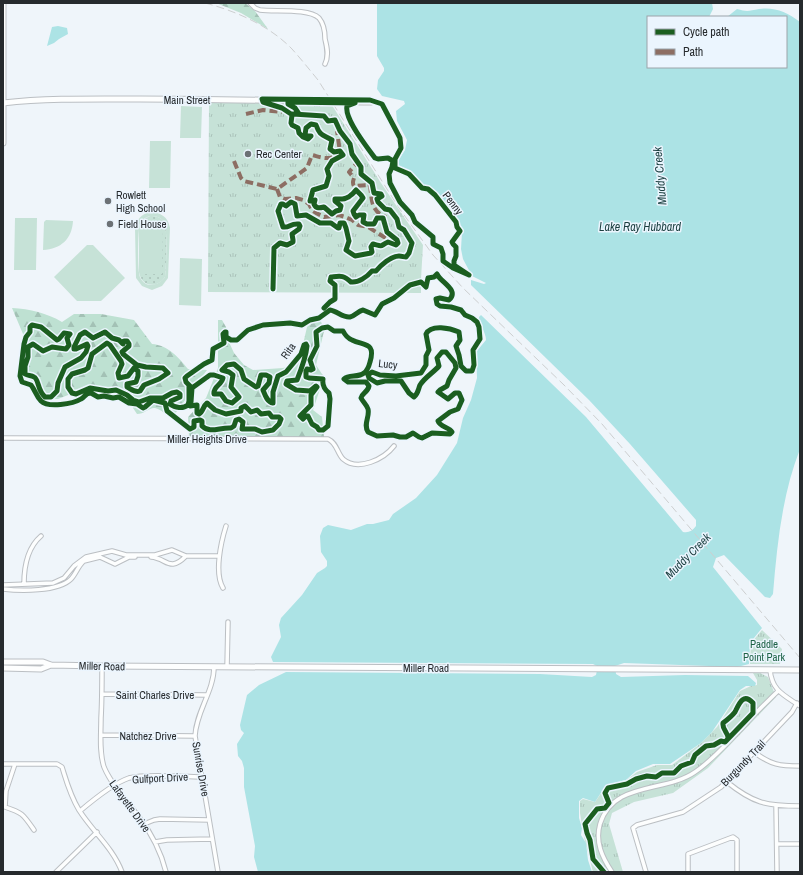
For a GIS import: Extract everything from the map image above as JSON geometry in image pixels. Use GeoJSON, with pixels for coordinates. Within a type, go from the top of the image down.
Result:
{"type":"FeatureCollection","features":[{"type":"Feature","properties":{"kind":"main road"},"geometry":{"type":"LineString","coordinates":[[3,3],[3,144]]}},
{"type":"Feature","properties":{"kind":"main road","name":"Main Street"},"geometry":{"type":"LineString","coordinates":[[3,103],[25,100],[58,99],[192,99],[371,102]]}},
{"type":"Feature","properties":{"kind":"main road","name":"Miller Road"},"geometry":{"type":"LineString","coordinates":[[3,662],[43,662],[51,665],[102,666],[800,670]]}},
{"type":"Feature","properties":{"kind":"main road","name":"Miller Road"},"geometry":{"type":"LineString","coordinates":[[3,668],[41,669],[51,665]]}},
{"type":"Feature","properties":{"kind":"street"},"geometry":{"type":"LineString","coordinates":[[250,3],[255,8],[260,10],[309,13],[318,18],[323,26],[328,56],[325,64]]}},
{"type":"Feature","properties":{"kind":"street","name":"Miller Heights Drive"},"geometry":{"type":"LineString","coordinates":[[3,438],[328,440],[332,441],[343,459],[351,464],[360,464],[376,460],[389,452],[394,446]]}},
{"type":"Feature","properties":{"kind":"street"},"geometry":{"type":"LineString","coordinates":[[223,588],[220,582],[219,556],[220,544],[226,526]]}},
{"type":"Feature","properties":{"kind":"street"},"geometry":{"type":"LineString","coordinates":[[24,589],[24,568],[31,548],[41,536]]}},
{"type":"Feature","properties":{"kind":"street"},"geometry":{"type":"LineString","coordinates":[[80,562],[100,558],[115,564],[129,557],[155,555],[172,550],[186,556],[219,556]]}},
{"type":"Feature","properties":{"kind":"street"},"geometry":{"type":"LineString","coordinates":[[3,585],[53,583],[64,578],[74,566],[86,557],[112,551],[154,557],[167,564],[182,561],[186,556]]}},
{"type":"Feature","properties":{"kind":"street"},"geometry":{"type":"LineString","coordinates":[[3,589],[47,589],[60,586],[72,578],[80,562]]}},
{"type":"Feature","properties":{"kind":"street"},"geometry":{"type":"LineString","coordinates":[[226,667],[228,622]]}},
{"type":"Feature","properties":{"kind":"street","name":"Lafayette Drive"},"geometry":{"type":"LineString","coordinates":[[102,666],[102,760],[115,786],[144,824],[155,842],[166,872]]}},
{"type":"Feature","properties":{"kind":"street","name":"Sunrise Drive"},"geometry":{"type":"LineString","coordinates":[[214,667],[214,676],[198,722],[195,736],[218,872]]}},
{"type":"Feature","properties":{"kind":"street"},"geometry":{"type":"LineString","coordinates":[[770,670],[774,686],[778,691],[798,704]]}},
{"type":"Feature","properties":{"kind":"street"},"geometry":{"type":"LineString","coordinates":[[612,872],[600,852],[598,840],[601,822],[609,807],[626,794],[673,783],[695,773],[711,760],[778,691]]}},
{"type":"Feature","properties":{"kind":"street","name":"Saint Charles Drive"},"geometry":{"type":"LineString","coordinates":[[102,694],[207,695]]}},
{"type":"Feature","properties":{"kind":"street","name":"Burgundy Trail"},"geometry":{"type":"LineString","coordinates":[[646,872],[633,828],[637,825],[683,812],[721,787],[798,704]]}},
{"type":"Feature","properties":{"kind":"street","name":"Natchez Drive"},"geometry":{"type":"LineString","coordinates":[[101,735],[195,736]]}},
{"type":"Feature","properties":{"kind":"street"},"geometry":{"type":"LineString","coordinates":[[754,752],[764,760],[774,764],[783,766],[800,766]]}},
{"type":"Feature","properties":{"kind":"street"},"geometry":{"type":"LineString","coordinates":[[3,764],[60,765],[63,770],[67,786],[80,811],[112,852],[122,872]]}},
{"type":"Feature","properties":{"kind":"street"},"geometry":{"type":"LineString","coordinates":[[15,764],[6,790],[5,807],[21,813],[34,830]]}},
{"type":"Feature","properties":{"kind":"street","name":"Gulfport Drive"},"geometry":{"type":"LineString","coordinates":[[80,811],[115,786],[134,777],[201,777]]}},
{"type":"Feature","properties":{"kind":"street"},"geometry":{"type":"LineString","coordinates":[[727,782],[742,794],[763,803],[776,806],[800,806]]}},
{"type":"Feature","properties":{"kind":"street"},"geometry":{"type":"LineString","coordinates":[[776,806],[777,872]]}},
{"type":"Feature","properties":{"kind":"street"},"geometry":{"type":"LineString","coordinates":[[144,824],[160,819],[209,820]]}},
{"type":"Feature","properties":{"kind":"street"},"geometry":{"type":"LineString","coordinates":[[56,872],[97,832]]}},
{"type":"Feature","properties":{"kind":"street"},"geometry":{"type":"LineString","coordinates":[[688,872],[688,854],[733,838],[738,840],[737,872]]}},
{"type":"Feature","properties":{"kind":"street"},"geometry":{"type":"LineString","coordinates":[[155,842],[167,840],[212,839]]}},
{"type":"Feature","properties":{"kind":"street"},"geometry":{"type":"LineString","coordinates":[[777,844],[800,844]]}},
{"type":"Feature","properties":{"kind":"green space"},"geometry":{"type":"Polygon","coordinates":[[[216,3],[245,3],[255,11],[268,29],[241,13],[216,3]]]}},
{"type":"Feature","properties":{"kind":"green space"},"geometry":{"type":"Polygon","coordinates":[[[209,102],[330,102],[381,183],[423,245],[421,293],[208,292],[209,102]]]}},
{"type":"Feature","properties":{"kind":"green space"},"geometry":{"type":"Polygon","coordinates":[[[181,106],[202,107],[201,138],[180,138],[181,106]]]}},
{"type":"Feature","properties":{"kind":"green space"},"geometry":{"type":"Polygon","coordinates":[[[150,141],[171,141],[170,188],[149,188],[150,141]]]}},
{"type":"Feature","properties":{"kind":"green space"},"geometry":{"type":"Polygon","coordinates":[[[153,212],[160,214],[166,218],[170,228],[168,278],[162,286],[152,290],[142,286],[136,278],[135,228],[138,220],[146,213],[153,212]],[[150,216],[142,220],[140,223],[138,267],[142,281],[152,285],[156,284],[165,277],[166,232],[163,220],[150,216]]]}},
{"type":"Feature","properties":{"kind":"green space"},"geometry":{"type":"Polygon","coordinates":[[[150,216],[158,217],[163,220],[166,232],[165,277],[162,281],[154,285],[150,285],[143,281],[139,272],[139,228],[142,220],[150,216]]]}},
{"type":"Feature","properties":{"kind":"green space"},"geometry":{"type":"Polygon","coordinates":[[[15,218],[37,218],[36,270],[14,270],[15,218]]]}},
{"type":"Feature","properties":{"kind":"green space"},"geometry":{"type":"Polygon","coordinates":[[[46,220],[73,221],[68,238],[64,242],[55,248],[43,250],[44,222],[46,220]]]}},
{"type":"Feature","properties":{"kind":"green space"},"geometry":{"type":"Polygon","coordinates":[[[141,226],[163,226],[162,274],[141,274],[141,226]]]}},
{"type":"Feature","properties":{"kind":"green space"},"geometry":{"type":"Polygon","coordinates":[[[87,245],[93,245],[125,278],[101,301],[77,301],[54,277],[87,245]]]}},
{"type":"Feature","properties":{"kind":"green space"},"geometry":{"type":"Polygon","coordinates":[[[180,258],[202,259],[201,306],[179,305],[180,258]]]}},
{"type":"Feature","properties":{"kind":"green space"},"geometry":{"type":"Polygon","coordinates":[[[12,308],[38,312],[62,322],[74,314],[101,314],[134,320],[152,344],[168,349],[188,369],[207,370],[172,418],[155,408],[137,414],[133,408],[133,402],[113,390],[86,388],[58,399],[46,399],[37,395],[32,381],[23,376],[26,341],[12,308]]]}},
{"type":"Feature","properties":{"kind":"green space"},"geometry":{"type":"Polygon","coordinates":[[[319,315],[324,331],[316,365],[324,377],[313,410],[322,417],[324,437],[189,437],[188,417],[206,398],[218,368],[218,320],[222,320],[226,327],[228,340],[234,353],[244,365],[253,370],[283,368],[292,365],[301,353],[307,327],[314,316],[319,315]]]}},
{"type":"Feature","properties":{"kind":"green space","name":"Paddle Point Park"},"geometry":{"type":"Polygon","coordinates":[[[762,630],[782,649],[780,664],[750,664],[751,643],[762,630]]]}},
{"type":"Feature","properties":{"kind":"green space"},"geometry":{"type":"Polygon","coordinates":[[[753,673],[760,673],[768,677],[776,697],[708,768],[673,793],[634,802],[612,813],[609,824],[623,872],[593,872],[584,837],[580,813],[580,801],[583,799],[595,802],[606,786],[625,781],[637,772],[657,765],[672,765],[700,744],[717,727],[740,691],[757,685],[757,680],[753,673]]]}},
{"type":"Feature","properties":{"kind":"water","name":"Lake Ray Hubbard"},"geometry":{"type":"Polygon","coordinates":[[[377,3],[712,3],[713,9],[710,16],[647,16],[647,68],[787,68],[787,16],[728,16],[737,9],[748,11],[770,9],[786,13],[800,22],[800,449],[789,484],[781,520],[773,594],[770,598],[765,597],[724,555],[716,558],[713,567],[762,628],[750,643],[749,664],[737,667],[624,663],[615,666],[616,674],[621,677],[685,675],[748,676],[756,683],[755,686],[746,686],[740,690],[712,732],[701,743],[670,764],[653,764],[636,771],[626,780],[610,784],[604,788],[595,802],[583,798],[579,801],[579,818],[582,828],[581,835],[586,843],[588,860],[592,872],[258,872],[254,857],[255,846],[244,787],[244,768],[242,761],[238,756],[237,744],[244,733],[241,730],[240,725],[247,695],[259,685],[286,672],[540,674],[592,677],[596,675],[597,666],[593,664],[273,662],[271,657],[281,637],[279,625],[281,618],[302,595],[317,573],[327,566],[327,561],[321,552],[320,536],[323,528],[328,525],[351,530],[367,524],[389,520],[393,514],[416,498],[437,475],[457,443],[463,418],[471,400],[477,378],[476,352],[486,340],[479,320],[481,315],[586,417],[683,532],[690,531],[696,526],[696,520],[630,444],[589,400],[471,285],[471,280],[484,284],[486,283],[472,276],[463,259],[461,249],[462,232],[455,213],[433,189],[422,184],[414,174],[398,165],[399,159],[405,150],[407,140],[397,121],[396,111],[405,104],[404,101],[382,96],[377,89],[378,80],[384,71],[384,68],[377,56],[377,3]]]}},
{"type":"Feature","properties":{"kind":"water"},"geometry":{"type":"Polygon","coordinates":[[[58,26],[67,28],[68,34],[47,46],[52,27],[58,26]]]}},
{"type":"Feature","properties":{"kind":"railway"},"geometry":{"type":"LineString","coordinates":[[205,3],[229,10],[252,20],[273,33],[292,49],[318,80],[399,208],[433,255],[463,288],[564,385],[602,424],[800,658]]}},
{"type":"Feature","properties":{"kind":"marked path"},"geometry":{"type":"LineString","coordinates":[[246,114],[263,110],[282,112]]}},
{"type":"Feature","properties":{"kind":"marked path"},"geometry":{"type":"LineString","coordinates":[[234,161],[241,178],[244,181],[277,189],[307,168],[312,155],[326,158],[332,158],[340,155],[337,131]]}},
{"type":"Feature","properties":{"kind":"marked path"},"geometry":{"type":"LineString","coordinates":[[356,159],[357,163],[349,172],[354,178],[353,185],[370,185],[374,208],[386,217]]}},
{"type":"Feature","properties":{"kind":"marked path"},"geometry":{"type":"LineString","coordinates":[[277,189],[280,197],[285,199],[296,198],[303,200],[309,204],[312,210],[324,217],[339,215],[345,217],[358,225],[368,227],[392,242]]}},
{"type":"Feature","properties":{"kind":"cycle path","name":"Penny"},"geometry":{"type":"LineString","coordinates":[[291,114],[282,108],[263,102],[262,99],[370,100],[382,104],[400,138],[401,148],[395,159],[395,168],[409,174],[422,188],[428,189],[435,195],[456,222],[460,231],[452,242],[456,247],[454,265],[469,275],[453,268],[443,261],[441,248],[433,244],[433,237],[415,222],[412,215],[400,202],[390,183],[389,174],[393,161],[388,158],[375,158],[352,125],[347,112],[347,106],[355,103],[288,102],[288,104],[295,108],[299,114]]}},
{"type":"Feature","properties":{"kind":"cycle path"},"geometry":{"type":"LineString","coordinates":[[273,289],[274,248],[280,243],[287,245],[293,242],[292,234],[299,229],[300,226],[299,224],[296,224],[283,227],[278,211],[281,204],[286,206],[291,202],[295,204],[297,216],[306,215],[320,223],[331,223],[338,228],[340,223],[344,223],[349,241],[346,250],[355,256],[371,253],[371,247],[373,244],[382,246],[388,242],[396,245],[398,243],[397,240],[387,232],[383,218],[377,218],[374,224],[367,224],[363,222],[364,215],[359,215],[356,217],[353,211],[363,198],[356,190],[348,198],[335,199],[335,201],[341,206],[340,210],[332,214],[324,207],[316,207],[314,204],[315,200],[310,201],[313,190],[326,186],[329,176],[327,169],[332,161],[343,155],[340,151],[334,152],[330,149],[332,140],[320,133],[316,125],[311,124],[306,128],[305,135],[311,136],[308,139],[303,137],[299,133],[298,128],[292,125],[292,115],[324,116],[328,121],[335,120],[340,131],[350,144],[352,154],[361,167],[361,174],[372,183],[374,193],[381,194],[382,196],[377,199],[378,202],[385,209],[390,210],[397,219],[399,227],[404,230],[412,243],[406,257],[396,256],[390,259],[376,271],[372,271],[359,281],[351,282],[342,276],[331,277],[330,281],[335,285],[335,299],[324,308]]}},
{"type":"Feature","properties":{"kind":"cycle path","name":"Rita"},"geometry":{"type":"LineString","coordinates":[[437,274],[451,289],[452,293],[449,300],[440,298],[436,299],[437,304],[440,306],[461,310],[465,315],[477,322],[479,327],[480,339],[473,350],[474,365],[472,371],[466,371],[461,366],[456,346],[460,340],[459,332],[446,328],[436,328],[428,331],[426,334],[429,350],[426,356],[426,365],[421,373],[396,376],[380,375],[372,372],[368,375],[369,378],[377,383],[385,381],[401,381],[409,393],[414,397],[422,382],[439,366],[437,358],[442,352],[446,352],[455,363],[456,368],[447,386],[438,392],[448,399],[455,393],[459,393],[462,400],[458,409],[450,412],[438,421],[441,425],[451,430],[452,432],[450,434],[432,433],[422,438],[413,433],[406,437],[400,437],[393,435],[377,436],[368,432],[366,426],[368,409],[361,398],[369,386],[366,382],[348,382],[344,379],[365,372],[369,365],[371,356],[370,348],[365,344],[356,342],[349,338],[343,331],[334,331],[328,327],[322,328],[316,332],[317,346],[310,360],[313,369],[307,369],[306,371],[306,377],[323,379],[324,387],[329,393],[328,426],[323,430],[319,430],[312,424],[308,416],[303,419],[300,416],[311,405],[311,395],[317,387],[316,386],[310,391],[296,390],[286,384],[287,381],[297,380],[306,355],[306,344],[304,345],[301,354],[286,372],[278,376],[273,392],[273,403],[268,400],[263,390],[269,383],[270,377],[261,375],[258,386],[256,387],[244,379],[241,370],[234,364],[227,365],[222,370],[233,375],[231,387],[239,397],[232,403],[226,401],[221,394],[214,394],[215,389],[223,378],[210,375],[192,388],[186,382],[185,378],[187,376],[212,360],[213,349],[224,343],[223,334],[225,332],[226,337],[231,340],[237,340],[248,330],[263,325],[290,323],[302,325],[310,320],[319,318],[330,310],[347,317],[350,317],[363,310],[375,315],[382,304],[394,298],[410,285],[421,282],[426,287],[428,278],[434,277],[437,274]]}},
{"type":"Feature","properties":{"kind":"cycle path"},"geometry":{"type":"LineString","coordinates":[[189,386],[188,405],[181,407],[170,404],[171,401],[180,397],[180,394],[177,392],[163,398],[150,398],[139,402],[116,390],[108,391],[90,388],[76,394],[72,393],[68,387],[68,379],[72,374],[88,368],[92,354],[107,343],[121,361],[122,364],[118,373],[119,378],[128,376],[134,368],[138,371],[136,382],[127,384],[127,387],[136,392],[140,391],[144,385],[159,379],[168,373],[163,368],[137,365],[122,352],[129,346],[127,341],[124,341],[123,344],[105,332],[93,338],[85,332],[80,335],[74,349],[87,344],[88,346],[86,352],[81,358],[65,367],[58,383],[57,391],[51,397],[45,397],[42,394],[36,378],[25,374],[28,347],[33,344],[43,351],[52,347],[66,349],[69,345],[67,338],[70,334],[64,333],[57,340],[41,327],[32,325],[24,344],[20,376],[22,382],[31,385],[39,399],[44,403],[55,405],[67,404],[77,401],[91,393],[98,397],[119,397],[129,403],[137,404],[143,408],[153,400],[165,403],[167,411],[190,429],[194,427],[194,421],[200,420],[202,421],[202,426],[208,430],[231,428],[234,426],[236,420],[239,419],[243,422],[242,429],[255,429],[262,432],[273,430],[279,424],[281,419],[279,417],[272,417],[269,413],[261,414],[257,410],[251,412],[245,406],[241,408],[241,411],[226,414],[215,410],[207,403],[199,414],[197,413],[197,405],[190,406],[192,388]]}},
{"type":"Feature","properties":{"kind":"cycle path"},"geometry":{"type":"LineString","coordinates":[[604,872],[593,859],[590,840],[585,824],[597,809],[605,808],[609,803],[605,793],[608,788],[627,784],[636,779],[647,776],[656,777],[662,773],[674,773],[681,766],[692,762],[695,755],[706,746],[714,745],[721,741],[725,742],[753,713],[753,703],[750,700],[742,700],[735,712],[723,723],[723,727],[728,738]]}},
{"type":"Feature","properties":{"kind":"place","name":"Rec Center"},"geometry":{"type":"Point","coordinates":[248,154]}},
{"type":"Feature","properties":{"kind":"place","name":"Rowlett High School"},"geometry":{"type":"Point","coordinates":[108,201]}},
{"type":"Feature","properties":{"kind":"place","name":"Field House"},"geometry":{"type":"Point","coordinates":[110,224]}},
{"type":"Feature","properties":{"kind":"water label","name":"Muddy Creek"},"geometry":{"type":"Point","coordinates":[660,176]}},
{"type":"Feature","properties":{"kind":"water label","name":"Muddy Creek"},"geometry":{"type":"Point","coordinates":[688,556]}}]}
